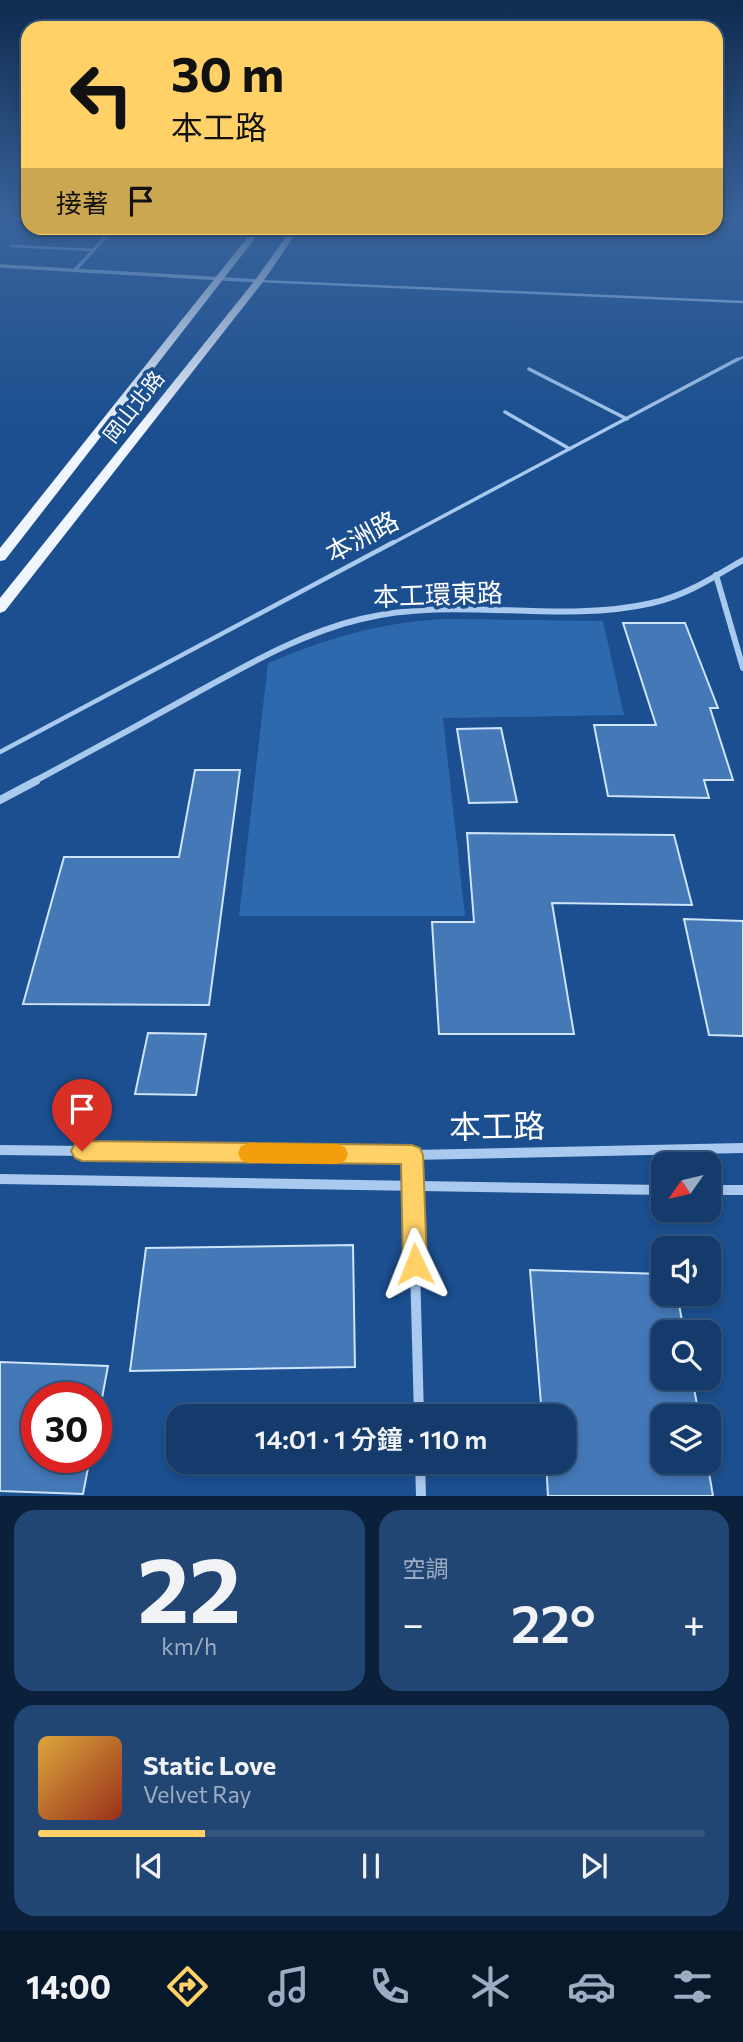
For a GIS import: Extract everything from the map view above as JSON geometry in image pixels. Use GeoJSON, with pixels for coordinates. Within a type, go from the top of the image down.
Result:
{"type":"FeatureCollection","features":[{"type":"Feature","properties":{"kind":"main road","name":"岡山北路"},"geometry":{"type":"LineString","coordinates":[[0,557],[209,290]]}},
{"type":"Feature","properties":{"kind":"main road","name":"岡山北路"},"geometry":{"type":"LineString","coordinates":[[0,608],[252,290]]}},
{"type":"Feature","properties":{"kind":"street","name":"本工環東路"},"geometry":{"type":"LineString","coordinates":[[0,800],[277,649],[337,624],[366,617],[439,610],[590,612],[625,609],[655,603],[688,590],[743,560]]}},
{"type":"Feature","properties":{"kind":"street"},"geometry":{"type":"LineString","coordinates":[[716,575],[743,666]]}},
{"type":"Feature","properties":{"kind":"street","name":"本工路"},"geometry":{"type":"LineString","coordinates":[[0,1150],[412,1155],[743,1147]]}},
{"type":"Feature","properties":{"kind":"street"},"geometry":{"type":"LineString","coordinates":[[412,1155],[419,1404]]}},
{"type":"Feature","properties":{"kind":"street"},"geometry":{"type":"LineString","coordinates":[[0,1179],[651,1190]]}},
{"type":"Feature","properties":{"kind":"street"},"geometry":{"type":"LineString","coordinates":[[721,1190],[743,1190]]}},
{"type":"Feature","properties":{"kind":"street"},"geometry":{"type":"LineString","coordinates":[[420,1474],[421,1496]]}},
{"type":"Feature","properties":{"kind":"lane"},"geometry":{"type":"LineString","coordinates":[[462,290],[743,302]]}},
{"type":"Feature","properties":{"kind":"lane","name":"本洲路"},"geometry":{"type":"LineString","coordinates":[[0,752],[743,357]]}},
{"type":"Feature","properties":{"kind":"lane"},"geometry":{"type":"LineString","coordinates":[[529,369],[627,419]]}},
{"type":"Feature","properties":{"kind":"lane"},"geometry":{"type":"LineString","coordinates":[[505,412],[570,449]]}},
{"type":"Feature","properties":{"kind":"shaded area"},"geometry":{"type":"Polygon","coordinates":[[[443,619],[603,621],[624,715],[443,718],[465,916],[239,916],[268,663],[353,633],[396,624],[443,619]]]}},
{"type":"Feature","properties":{"kind":"building"},"geometry":{"type":"Polygon","coordinates":[[[623,623],[685,623],[718,708],[710,708],[733,780],[704,780],[709,798],[608,796],[594,725],[656,725],[623,623]]]}},
{"type":"Feature","properties":{"kind":"building"},"geometry":{"type":"Polygon","coordinates":[[[501,728],[517,802],[469,803],[457,729],[501,728]]]}},
{"type":"Feature","properties":{"kind":"building"},"geometry":{"type":"Polygon","coordinates":[[[195,770],[240,770],[209,1005],[23,1004],[64,857],[179,857],[195,770]]]}},
{"type":"Feature","properties":{"kind":"building"},"geometry":{"type":"Polygon","coordinates":[[[467,833],[674,835],[692,905],[552,903],[574,1034],[439,1034],[432,922],[474,922],[467,833]]]}},
{"type":"Feature","properties":{"kind":"building"},"geometry":{"type":"Polygon","coordinates":[[[684,919],[743,921],[743,1036],[709,1035],[684,919]]]}},
{"type":"Feature","properties":{"kind":"building"},"geometry":{"type":"Polygon","coordinates":[[[148,1033],[206,1034],[196,1095],[135,1094],[148,1033]]]}},
{"type":"Feature","properties":{"kind":"building"},"geometry":{"type":"Polygon","coordinates":[[[353,1245],[355,1367],[130,1371],[146,1248],[353,1245]]]}},
{"type":"Feature","properties":{"kind":"building"},"geometry":{"type":"Polygon","coordinates":[[[530,1270],[651,1274],[651,1306],[679,1306],[682,1320],[651,1320],[651,1390],[694,1390],[697,1404],[651,1404],[651,1474],[709,1474],[713,1496],[548,1496],[547,1474],[576,1474],[576,1404],[541,1404],[530,1270]]]}},
{"type":"Feature","properties":{"kind":"building"},"geometry":{"type":"Polygon","coordinates":[[[0,1362],[108,1366],[105,1382],[21,1382],[21,1473],[87,1473],[83,1494],[0,1491],[0,1362]]]}},
{"type":"Feature","properties":{"kind":"slow traffic"},"geometry":{"type":"LineString","coordinates":[[249,1153],[337,1154]]}},
{"type":"Feature","properties":{"kind":"route"},"geometry":{"type":"LineString","coordinates":[[82,1151],[412,1155],[415,1264]]}}]}
